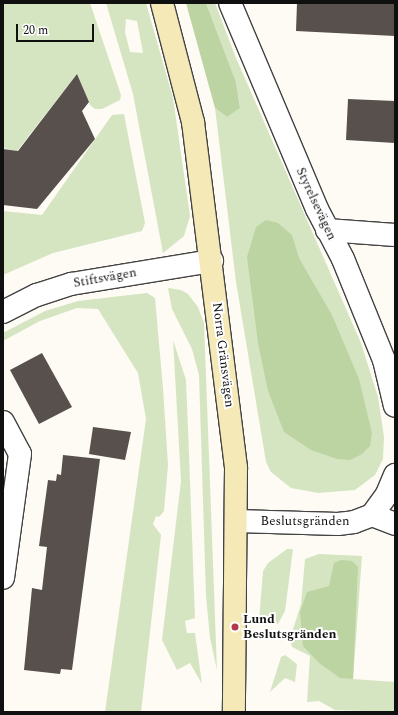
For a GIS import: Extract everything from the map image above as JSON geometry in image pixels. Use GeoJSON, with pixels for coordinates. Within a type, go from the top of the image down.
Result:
{"type":"FeatureCollection","features":[{"type":"Feature","properties":{"kind":"street","name":"Norra Gränsvägen"},"geometry":{"type":"LineString","coordinates":[[162,3],[193,122],[212,261],[236,468],[234,712]]}},
{"type":"Feature","properties":{"kind":"street","name":"Styrelsevägen"},"geometry":{"type":"LineString","coordinates":[[230,3],[254,64],[327,230],[343,259],[384,360],[395,406]]}},
{"type":"Feature","properties":{"kind":"street"},"geometry":{"type":"LineString","coordinates":[[327,230],[395,235]]}},
{"type":"Feature","properties":{"kind":"street","name":"Stiftsvägen"},"geometry":{"type":"LineString","coordinates":[[3,312],[37,294],[71,284],[212,261]]}},
{"type":"Feature","properties":{"kind":"street"},"geometry":{"type":"LineString","coordinates":[[3,422],[20,454],[3,578]]}},
{"type":"Feature","properties":{"kind":"street"},"geometry":{"type":"LineString","coordinates":[[395,475],[387,494],[372,514],[395,524]]}},
{"type":"Feature","properties":{"kind":"street","name":"Beslutsgränden"},"geometry":{"type":"LineString","coordinates":[[236,521],[338,524],[354,522],[372,514]]}},
{"type":"Feature","properties":{"kind":"green space"},"geometry":{"type":"Polygon","coordinates":[[[90,3],[121,95],[120,100],[102,109],[95,109],[90,105],[77,74],[17,151],[3,148],[3,4],[90,3]]]}},
{"type":"Feature","properties":{"kind":"green space"},"geometry":{"type":"Polygon","coordinates":[[[106,3],[146,3],[173,98],[190,216],[184,236],[163,253],[133,94],[106,3]],[[126,19],[125,32],[130,52],[143,53],[137,21],[126,19]]]}},
{"type":"Feature","properties":{"kind":"green space"},"geometry":{"type":"Polygon","coordinates":[[[186,3],[206,3],[236,82],[240,108],[227,117],[215,108],[186,3]]]}},
{"type":"Feature","properties":{"kind":"green space"},"geometry":{"type":"Polygon","coordinates":[[[206,3],[215,3],[236,58],[361,343],[378,397],[384,437],[383,459],[375,475],[355,490],[318,493],[291,488],[271,472],[266,462],[236,282],[215,108],[227,117],[240,107],[236,82],[206,3]]]}},
{"type":"Feature","properties":{"kind":"green space"},"geometry":{"type":"Polygon","coordinates":[[[124,114],[145,223],[142,231],[53,253],[3,275],[3,211],[42,215],[112,115],[124,114]]]}},
{"type":"Feature","properties":{"kind":"green space"},"geometry":{"type":"Polygon","coordinates":[[[266,220],[278,223],[292,235],[299,258],[332,315],[359,379],[372,433],[370,446],[362,454],[350,460],[337,459],[311,450],[284,432],[268,391],[258,343],[247,257],[256,227],[266,220]]]}},
{"type":"Feature","properties":{"kind":"green space"},"geometry":{"type":"Polygon","coordinates":[[[168,288],[181,290],[188,294],[198,307],[204,323],[217,670],[210,638],[206,596],[199,375],[192,349],[172,309],[168,288]]]}},
{"type":"Feature","properties":{"kind":"green space"},"geometry":{"type":"Polygon","coordinates":[[[147,293],[155,298],[163,388],[168,465],[164,511],[159,517],[156,516],[153,524],[161,535],[141,712],[105,712],[146,419],[138,373],[98,309],[77,308],[40,321],[3,341],[3,333],[45,311],[78,301],[147,293]]]}},
{"type":"Feature","properties":{"kind":"green space"},"geometry":{"type":"Polygon","coordinates":[[[173,340],[186,380],[195,618],[185,621],[187,633],[195,633],[202,684],[190,663],[177,670],[162,640],[181,481],[173,340]]]}},
{"type":"Feature","properties":{"kind":"green space"},"geometry":{"type":"Polygon","coordinates":[[[287,549],[293,549],[285,611],[278,624],[259,621],[263,571],[268,563],[287,549]]]}},
{"type":"Feature","properties":{"kind":"green space"},"geometry":{"type":"Polygon","coordinates":[[[319,554],[362,556],[353,679],[395,682],[395,712],[335,710],[319,701],[307,702],[310,656],[292,647],[290,639],[301,604],[305,559],[319,554]]]}},
{"type":"Feature","properties":{"kind":"green space"},"geometry":{"type":"Polygon","coordinates":[[[341,560],[352,561],[358,567],[353,679],[340,678],[319,663],[303,646],[300,612],[307,592],[329,586],[334,563],[341,560]]]}},
{"type":"Feature","properties":{"kind":"green space"},"geometry":{"type":"Polygon","coordinates":[[[285,655],[297,664],[295,682],[285,678],[270,692],[281,657],[285,655]]]}},
{"type":"Feature","properties":{"kind":"building"},"geometry":{"type":"Polygon","coordinates":[[[297,3],[395,3],[395,36],[296,31],[297,3]]]}},
{"type":"Feature","properties":{"kind":"building"},"geometry":{"type":"Polygon","coordinates":[[[77,74],[89,102],[82,111],[95,139],[37,209],[3,205],[3,149],[18,151],[77,74]]]}},
{"type":"Feature","properties":{"kind":"building"},"geometry":{"type":"Polygon","coordinates":[[[348,99],[395,101],[395,143],[346,140],[348,99]]]}},
{"type":"Feature","properties":{"kind":"building"},"geometry":{"type":"Polygon","coordinates":[[[42,353],[72,407],[39,424],[10,370],[42,353]]]}},
{"type":"Feature","properties":{"kind":"building"},"geometry":{"type":"Polygon","coordinates":[[[93,427],[131,432],[125,460],[89,454],[93,427]]]}},
{"type":"Feature","properties":{"kind":"building"},"geometry":{"type":"Polygon","coordinates":[[[63,455],[100,459],[72,670],[61,669],[60,674],[24,670],[32,588],[42,590],[47,547],[39,546],[48,480],[56,481],[57,474],[61,475],[63,455]]]}},
{"type":"Feature","properties":{"kind":"place","name":"Lund Beslutsgränden"},"geometry":{"type":"Point","coordinates":[235,627]}}]}
